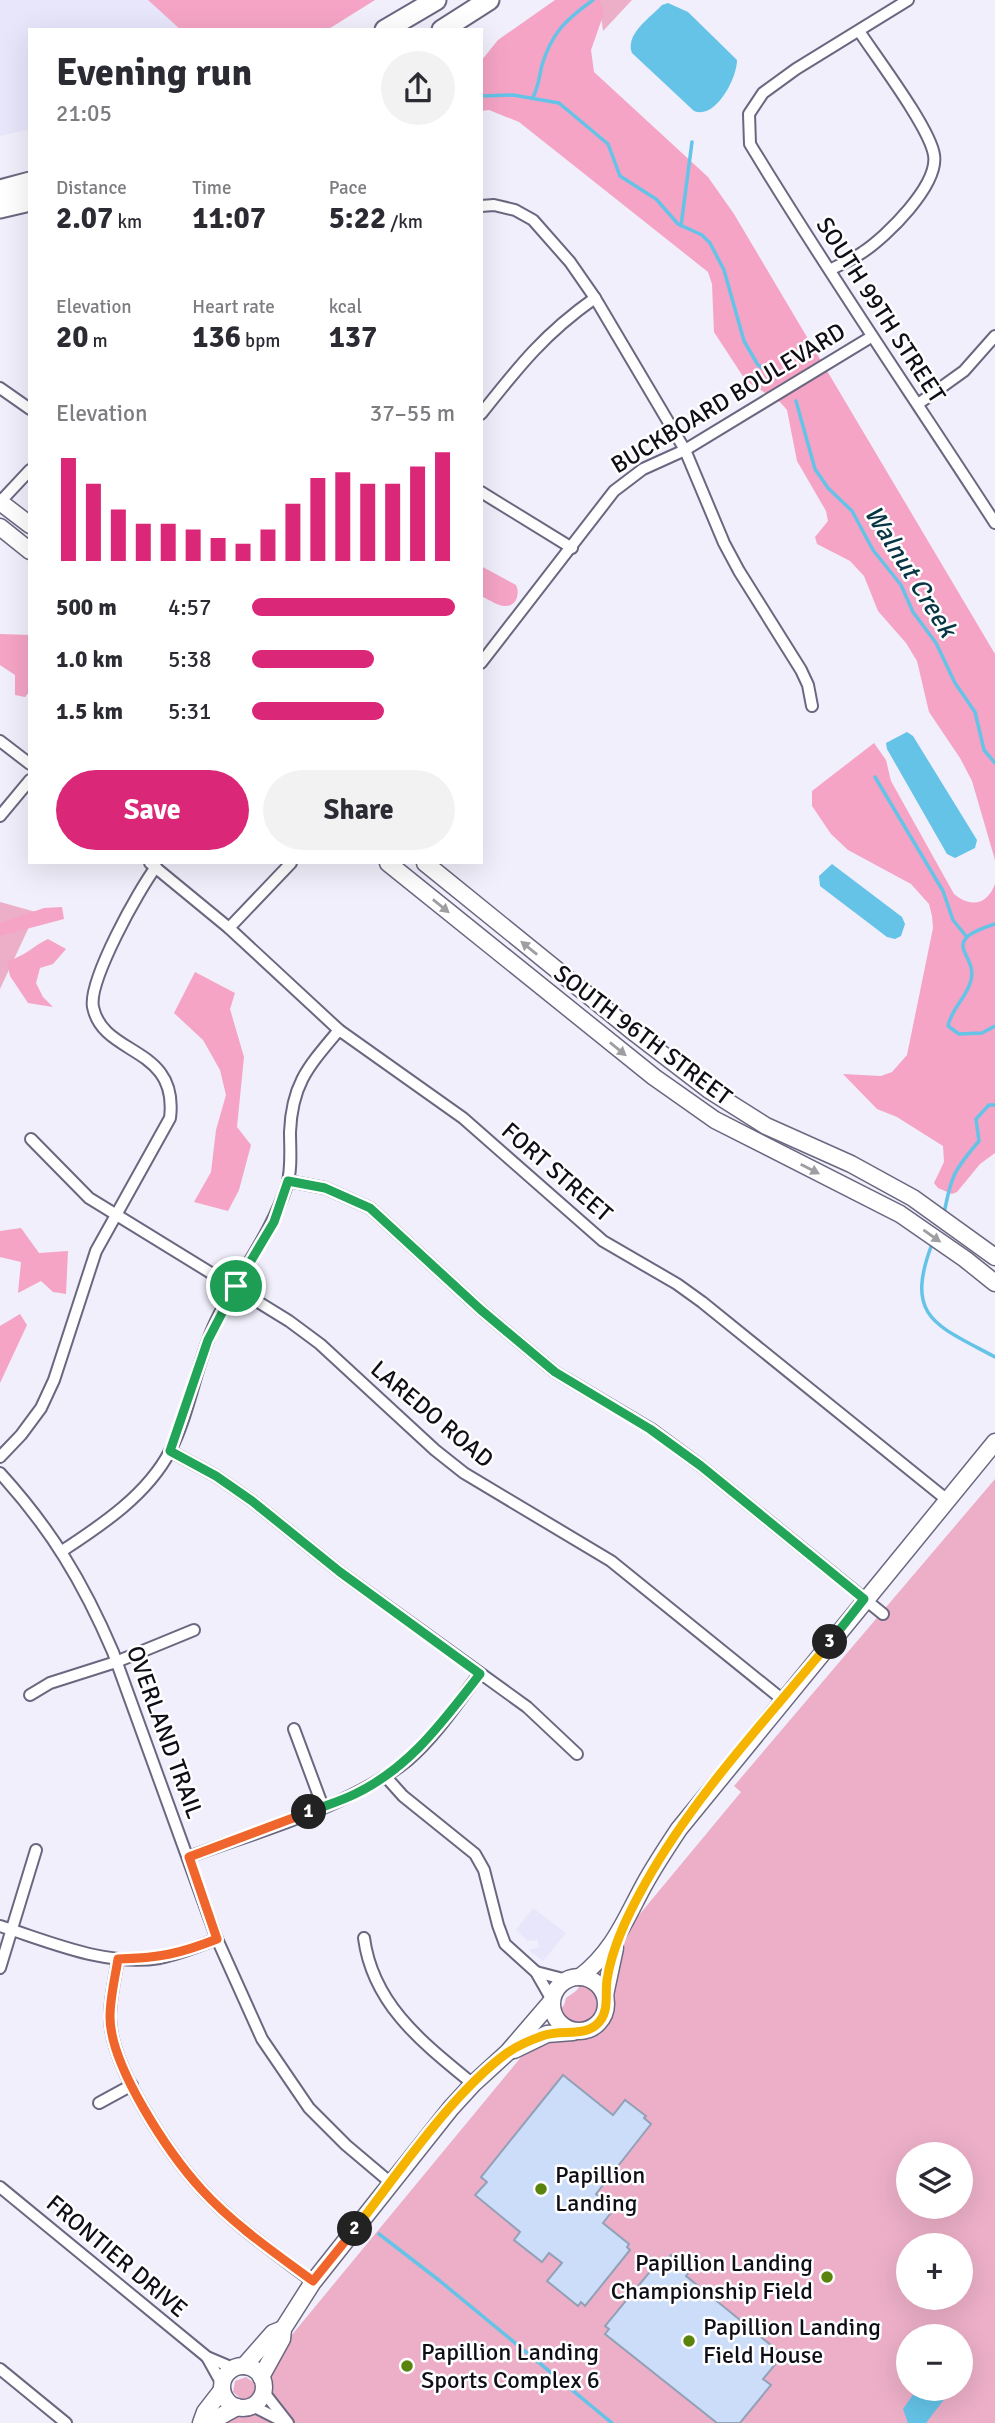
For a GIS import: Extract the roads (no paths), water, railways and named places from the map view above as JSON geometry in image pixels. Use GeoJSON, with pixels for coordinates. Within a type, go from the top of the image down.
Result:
{"type":"FeatureCollection","features":[{"type":"Feature","properties":{"kind":"highway"},"geometry":{"type":"LineString","coordinates":[[388,28],[436,0]]}},
{"type":"Feature","properties":{"kind":"highway"},"geometry":{"type":"LineString","coordinates":[[445,28],[489,0]]}},
{"type":"Feature","properties":{"kind":"highway"},"geometry":{"type":"LineString","coordinates":[[0,176],[28,169]]}},
{"type":"Feature","properties":{"kind":"highway"},"geometry":{"type":"LineString","coordinates":[[0,190],[28,182]]}},
{"type":"Feature","properties":{"kind":"highway"},"geometry":{"type":"LineString","coordinates":[[0,208],[28,201]]}},
{"type":"Feature","properties":{"kind":"street"},"geometry":{"type":"LineString","coordinates":[[830,270],[864,252],[886,232],[924,190],[935,168],[930,140],[859,31],[908,0]]}},
{"type":"Feature","properties":{"kind":"street","name":"SOUTH 99TH STREET"},"geometry":{"type":"LineString","coordinates":[[859,31],[763,93],[749,114],[750,144],[871,337],[995,523]]}},
{"type":"Feature","properties":{"kind":"street"},"geometry":{"type":"LineString","coordinates":[[483,206],[494,205],[515,210],[533,220],[570,262],[595,298],[685,450],[724,543],[801,670],[808,685],[812,706]]}},
{"type":"Feature","properties":{"kind":"street"},"geometry":{"type":"LineString","coordinates":[[483,411],[530,352],[564,320],[595,298]]}},
{"type":"Feature","properties":{"kind":"street"},"geometry":{"type":"LineString","coordinates":[[918,404],[964,371],[995,336]]}},
{"type":"Feature","properties":{"kind":"street","name":"BUCKBOARD BOULEVARD"},"geometry":{"type":"LineString","coordinates":[[483,660],[614,491],[627,479],[685,450],[871,337]]}},
{"type":"Feature","properties":{"kind":"street"},"geometry":{"type":"LineString","coordinates":[[0,388],[28,408]]}},
{"type":"Feature","properties":{"kind":"street"},"geometry":{"type":"LineString","coordinates":[[28,472],[0,502],[28,523]]}},
{"type":"Feature","properties":{"kind":"street"},"geometry":{"type":"LineString","coordinates":[[483,493],[572,548]]}},
{"type":"Feature","properties":{"kind":"street"},"geometry":{"type":"LineString","coordinates":[[0,527],[28,549]]}},
{"type":"Feature","properties":{"kind":"street"},"geometry":{"type":"LineString","coordinates":[[0,741],[28,762]]}},
{"type":"Feature","properties":{"kind":"street"},"geometry":{"type":"LineString","coordinates":[[0,816],[28,782]]}},
{"type":"Feature","properties":{"kind":"street"},"geometry":{"type":"LineString","coordinates":[[229,928],[290,864]]}},
{"type":"Feature","properties":{"kind":"street","name":"SOUTH 96TH STREET"},"geometry":{"type":"LineString","coordinates":[[389,864],[654,1077],[715,1119],[900,1213],[995,1283]]}},
{"type":"Feature","properties":{"kind":"street","name":"SOUTH 96TH STREET"},"geometry":{"type":"LineString","coordinates":[[426,864],[709,1090],[766,1126],[851,1164],[913,1198],[995,1257]]}},
{"type":"Feature","properties":{"kind":"street"},"geometry":{"type":"LineString","coordinates":[[0,1457],[22,1435],[41,1408],[54,1380],[96,1251],[170,1118],[172,1102],[169,1086],[163,1075],[151,1063],[109,1033],[98,1020],[93,1007],[92,992],[153,865]]}},
{"type":"Feature","properties":{"kind":"street","name":"FORT STREET"},"geometry":{"type":"LineString","coordinates":[[153,865],[229,928],[339,1030],[463,1118],[603,1241],[677,1284],[702,1302],[946,1499]]}},
{"type":"Feature","properties":{"kind":"street"},"geometry":{"type":"LineString","coordinates":[[62,1550],[136,1496],[155,1475],[170,1451],[208,1340],[274,1222],[288,1181],[291,1114],[295,1091],[309,1066],[339,1030]]}},
{"type":"Feature","properties":{"kind":"street","name":"LAREDO ROAD"},"geometry":{"type":"LineString","coordinates":[[31,1139],[89,1198],[236,1286],[320,1344],[435,1451],[464,1474],[611,1561],[783,1700]]}},
{"type":"Feature","properties":{"kind":"street"},"geometry":{"type":"LineString","coordinates":[[288,1181],[325,1188],[370,1208],[481,1310],[555,1372],[661,1436],[883,1614]]}},
{"type":"Feature","properties":{"kind":"street"},"geometry":{"type":"LineString","coordinates":[[201,2423],[212,2421],[259,2399],[262,2384],[282,2339],[283,2329],[313,2281],[473,2084],[508,2052],[552,2001],[557,1988],[601,1961],[679,1829],[864,1599],[995,1443]]}},
{"type":"Feature","properties":{"kind":"street"},"geometry":{"type":"LineString","coordinates":[[170,1451],[216,1476],[252,1501],[340,1572],[527,1707],[578,1754]]}},
{"type":"Feature","properties":{"kind":"street","name":"OVERLAND TRAIL"},"geometry":{"type":"LineString","coordinates":[[0,1473],[62,1550],[93,1606],[189,1857],[217,1939],[262,2039],[309,2108],[391,2183]]}},
{"type":"Feature","properties":{"kind":"street"},"geometry":{"type":"LineString","coordinates":[[30,1695],[50,1683],[116,1662],[194,1630]]}},
{"type":"Feature","properties":{"kind":"street"},"geometry":{"type":"LineString","coordinates":[[189,1857],[355,1795],[386,1777],[411,1758],[432,1736],[480,1674]]}},
{"type":"Feature","properties":{"kind":"street"},"geometry":{"type":"LineString","coordinates":[[294,1729],[323,1807]]}},
{"type":"Feature","properties":{"kind":"street"},"geometry":{"type":"LineString","coordinates":[[386,1777],[403,1796],[475,1854],[484,1870],[505,1944],[536,1972],[552,2001],[556,2020],[573,2032]]}},
{"type":"Feature","properties":{"kind":"street"},"geometry":{"type":"LineString","coordinates":[[0,1968],[36,1850]]}},
{"type":"Feature","properties":{"kind":"street"},"geometry":{"type":"LineString","coordinates":[[0,1926],[83,1952],[118,1959],[158,1958],[186,1952],[217,1939]]}},
{"type":"Feature","properties":{"kind":"street"},"geometry":{"type":"LineString","coordinates":[[508,2052],[547,2034],[592,2028],[601,2020],[606,2008],[608,1974],[620,1932]]}},
{"type":"Feature","properties":{"kind":"street"},"geometry":{"type":"LineString","coordinates":[[364,1938],[367,1963],[378,1987],[394,2009],[414,2033],[473,2084]]}},
{"type":"Feature","properties":{"kind":"street"},"geometry":{"type":"LineString","coordinates":[[118,1959],[110,2017],[113,2036],[132,2084],[175,2156],[202,2190],[267,2247],[313,2281]]}},
{"type":"Feature","properties":{"kind":"street"},"geometry":{"type":"LineString","coordinates":[[536,1972],[597,1984],[605,1995]]}},
{"type":"Feature","properties":{"kind":"street"},"geometry":{"type":"LineString","coordinates":[[99,2103],[132,2084]]}},
{"type":"Feature","properties":{"kind":"street","name":"FRONTIER DRIVE"},"geometry":{"type":"LineString","coordinates":[[0,2187],[207,2357],[238,2367]]}},
{"type":"Feature","properties":{"kind":"street"},"geometry":{"type":"LineString","coordinates":[[201,2423],[205,2412],[238,2367],[273,2333],[283,2329]]}},
{"type":"Feature","properties":{"kind":"street","name":"FRONTIER DRIVE"},"geometry":{"type":"LineString","coordinates":[[207,2357],[222,2387]]}},
{"type":"Feature","properties":{"kind":"street"},"geometry":{"type":"LineString","coordinates":[[238,2367],[254,2369],[287,2423]]}},
{"type":"Feature","properties":{"kind":"street"},"geometry":{"type":"LineString","coordinates":[[0,2369],[66,2423]]}},
{"type":"Feature","properties":{"kind":"street"},"geometry":{"type":"LineString","coordinates":[[222,2387],[227,2400],[287,2423]]}},
{"type":"Feature","properties":{"kind":"water"},"geometry":{"type":"Polygon","coordinates":[[[668,3],[688,12],[737,60],[729,87],[710,110],[694,111],[632,53],[635,33],[662,5],[668,3]]]}},
{"type":"Feature","properties":{"kind":"water"},"geometry":{"type":"Polygon","coordinates":[[[907,732],[913,736],[977,840],[975,848],[955,858],[947,854],[887,749],[886,743],[907,732]]]}},
{"type":"Feature","properties":{"kind":"water"},"geometry":{"type":"Polygon","coordinates":[[[832,864],[902,917],[905,924],[901,936],[895,939],[887,937],[820,886],[819,876],[832,864]]]}},
{"type":"Feature","properties":{"kind":"water"},"geometry":{"type":"Polygon","coordinates":[[[909,2401],[943,2401],[926,2423],[908,2423],[903,2409],[909,2401]]]}},
{"type":"Feature","properties":{"kind":"waterway"},"geometry":{"type":"LineString","coordinates":[[533,97],[542,65],[555,36],[567,21],[593,0]]}},
{"type":"Feature","properties":{"kind":"waterway","name":"Walnut Creek"},"geometry":{"type":"LineString","coordinates":[[483,96],[513,95],[559,103],[608,144],[620,176],[656,199],[678,224],[702,235],[710,243],[724,270],[744,341],[758,365],[770,373]]}},
{"type":"Feature","properties":{"kind":"waterway"},"geometry":{"type":"LineString","coordinates":[[681,226],[692,142]]}},
{"type":"Feature","properties":{"kind":"waterway","name":"Walnut Creek"},"geometry":{"type":"LineString","coordinates":[[796,401],[815,469],[828,488],[852,511],[873,550],[901,585],[913,612],[936,643],[955,683],[975,712],[984,750],[995,763]]}},
{"type":"Feature","properties":{"kind":"waterway"},"geometry":{"type":"LineString","coordinates":[[875,777],[943,891],[953,920],[966,936]]}},
{"type":"Feature","properties":{"kind":"waterway","name":"Walnut Creek"},"geometry":{"type":"LineString","coordinates":[[995,924],[976,931],[966,938],[963,944],[972,975],[948,1026],[959,1034],[982,1033],[995,1026]]}},
{"type":"Feature","properties":{"kind":"waterway","name":"Walnut Creek"},"geometry":{"type":"LineString","coordinates":[[944,1214],[955,1174],[979,1141],[976,1119],[989,1105],[995,1105]]}},
{"type":"Feature","properties":{"kind":"waterway","name":"Walnut Creek"},"geometry":{"type":"LineString","coordinates":[[932,1244],[924,1269],[924,1304],[942,1327],[995,1357]]}},
{"type":"Feature","properties":{"kind":"waterway"},"geometry":{"type":"LineString","coordinates":[[379,2234],[612,2423]]}},
{"type":"Feature","properties":{"kind":"place","name":"Papillion Landing"},"geometry":{"type":"Point","coordinates":[541,2189]}},
{"type":"Feature","properties":{"kind":"place","name":"Papillion Landing Championship Field"},"geometry":{"type":"Point","coordinates":[827,2277]}},
{"type":"Feature","properties":{"kind":"place","name":"Papillion Landing Field House"},"geometry":{"type":"Point","coordinates":[689,2341]}},
{"type":"Feature","properties":{"kind":"place","name":"Papillion Landing Sports Complex 6"},"geometry":{"type":"Point","coordinates":[407,2366]}}]}
